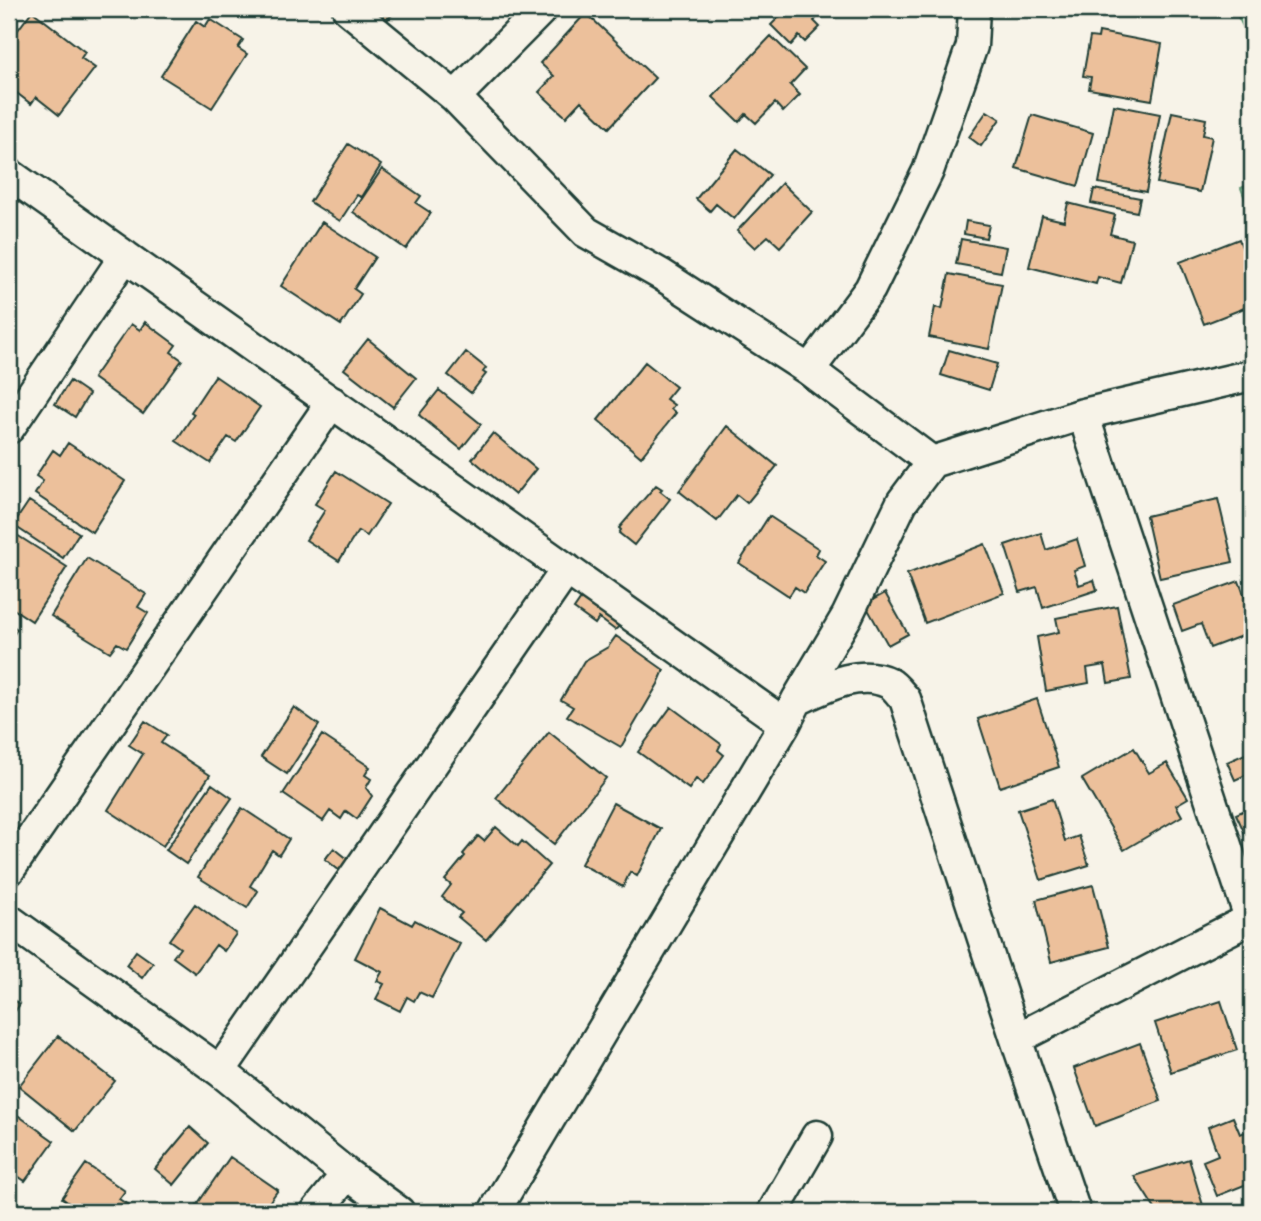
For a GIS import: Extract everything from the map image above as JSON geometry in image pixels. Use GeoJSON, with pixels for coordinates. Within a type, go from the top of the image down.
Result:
{"type":"FeatureCollection","features":[{"type":"Feature","properties":{"kind":"street"},"geometry":{"type":"LineString","coordinates":[[348,9],[455,97],[586,232],[662,275],[810,370],[932,462]]}},
{"type":"Feature","properties":{"kind":"street"},"geometry":{"type":"LineString","coordinates":[[455,97],[542,9]]}},
{"type":"Feature","properties":{"kind":"street"},"geometry":{"type":"LineString","coordinates":[[810,370],[870,289],[928,171],[972,46],[974,9]]}},
{"type":"Feature","properties":{"kind":"street"},"geometry":{"type":"LineString","coordinates":[[9,174],[566,569],[791,712]]}},
{"type":"Feature","properties":{"kind":"street"},"geometry":{"type":"LineString","coordinates":[[9,428],[125,256]]}},
{"type":"Feature","properties":{"kind":"street"},"geometry":{"type":"LineString","coordinates":[[494,1212],[847,616],[902,502],[932,462],[1083,414],[1252,375]]}},
{"type":"Feature","properties":{"kind":"street"},"geometry":{"type":"LineString","coordinates":[[9,870],[332,402]]}},
{"type":"Feature","properties":{"kind":"street"},"geometry":{"type":"LineString","coordinates":[[1016,1039],[1252,920],[1083,414]]}},
{"type":"Feature","properties":{"kind":"street"},"geometry":{"type":"LineString","coordinates":[[220,1071],[566,569]]}},
{"type":"Feature","properties":{"kind":"street"},"geometry":{"type":"LineString","coordinates":[[791,712],[836,683],[868,678],[890,683],[905,699],[1075,1212]]}},
{"type":"Feature","properties":{"kind":"street"},"geometry":{"type":"LineString","coordinates":[[9,920],[220,1071],[346,1174],[399,1212]]}},
{"type":"Feature","properties":{"kind":"street"},"geometry":{"type":"LineString","coordinates":[[773,1212],[817,1136]]}},
{"type":"Feature","properties":{"kind":"street"},"geometry":{"type":"LineString","coordinates":[[316,1212],[346,1174]]}},
{"type":"Feature","properties":{"kind":"green space"},"geometry":{"type":"Polygon","coordinates":[[[1234,9],[1252,9],[1252,44],[1234,9]]]}},
{"type":"Feature","properties":{"kind":"green space"},"geometry":{"type":"Polygon","coordinates":[[[1252,183],[1252,217],[1241,188],[1252,183]]]}},
{"type":"Feature","properties":{"kind":"building"},"geometry":{"type":"Polygon","coordinates":[[[374,9],[393,9],[396,11],[387,20],[374,9]]]}},
{"type":"Feature","properties":{"kind":"building"},"geometry":{"type":"Polygon","coordinates":[[[787,9],[816,9],[821,13],[814,21],[820,27],[805,42],[799,36],[791,45],[771,25],[787,9]]]}},
{"type":"Feature","properties":{"kind":"building"},"geometry":{"type":"Polygon","coordinates":[[[32,11],[85,52],[81,58],[95,68],[59,115],[36,97],[31,104],[9,87],[9,42],[32,11]]]}},
{"type":"Feature","properties":{"kind":"building"},"geometry":{"type":"Polygon","coordinates":[[[586,13],[655,78],[609,128],[581,101],[566,117],[539,92],[554,76],[540,63],[586,13]]]}},
{"type":"Feature","properties":{"kind":"building"},"geometry":{"type":"Polygon","coordinates":[[[210,19],[243,40],[238,48],[247,54],[212,108],[161,76],[196,21],[205,27],[210,19]]]}},
{"type":"Feature","properties":{"kind":"building"},"geometry":{"type":"Polygon","coordinates":[[[1099,32],[1162,44],[1152,100],[1089,89],[1091,77],[1083,76],[1090,37],[1098,38],[1099,32]]]}},
{"type":"Feature","properties":{"kind":"building"},"geometry":{"type":"Polygon","coordinates":[[[771,36],[805,69],[790,85],[800,95],[783,112],[775,103],[756,123],[746,114],[739,122],[713,97],[771,36]]]}},
{"type":"Feature","properties":{"kind":"building"},"geometry":{"type":"Polygon","coordinates":[[[1114,105],[1160,114],[1146,192],[1099,183],[1114,105]]]}},
{"type":"Feature","properties":{"kind":"building"},"geometry":{"type":"Polygon","coordinates":[[[987,111],[1000,119],[981,146],[969,137],[987,111]]]}},
{"type":"Feature","properties":{"kind":"building"},"geometry":{"type":"Polygon","coordinates":[[[1172,112],[1206,119],[1203,135],[1212,137],[1200,192],[1157,183],[1172,112]]]}},
{"type":"Feature","properties":{"kind":"building"},"geometry":{"type":"Polygon","coordinates":[[[1032,115],[1093,133],[1078,186],[1016,168],[1032,115]]]}},
{"type":"Feature","properties":{"kind":"building"},"geometry":{"type":"Polygon","coordinates":[[[348,144],[381,165],[361,197],[357,195],[340,221],[310,202],[348,144]]]}},
{"type":"Feature","properties":{"kind":"building"},"geometry":{"type":"Polygon","coordinates":[[[737,149],[770,175],[734,219],[716,204],[710,211],[696,199],[737,149]]]}},
{"type":"Feature","properties":{"kind":"building"},"geometry":{"type":"Polygon","coordinates":[[[382,169],[421,196],[416,203],[431,213],[406,249],[353,212],[382,169]]]}},
{"type":"Feature","properties":{"kind":"building"},"geometry":{"type":"Polygon","coordinates":[[[782,183],[812,212],[780,247],[768,236],[755,248],[737,231],[782,183]]]}},
{"type":"Feature","properties":{"kind":"building"},"geometry":{"type":"Polygon","coordinates":[[[1094,189],[1140,198],[1137,212],[1091,203],[1094,189]]]}},
{"type":"Feature","properties":{"kind":"building"},"geometry":{"type":"Polygon","coordinates":[[[1068,203],[1115,215],[1110,234],[1132,240],[1121,283],[1098,277],[1096,284],[1029,267],[1042,216],[1064,221],[1068,203]]]}},
{"type":"Feature","properties":{"kind":"building"},"geometry":{"type":"Polygon","coordinates":[[[966,221],[989,225],[986,238],[964,234],[966,221]]]}},
{"type":"Feature","properties":{"kind":"building"},"geometry":{"type":"Polygon","coordinates":[[[322,222],[375,257],[354,289],[361,294],[341,325],[281,286],[322,222]]]}},
{"type":"Feature","properties":{"kind":"building"},"geometry":{"type":"Polygon","coordinates":[[[961,239],[1006,247],[1001,272],[956,264],[961,239]]]}},
{"type":"Feature","properties":{"kind":"building"},"geometry":{"type":"Polygon","coordinates":[[[1239,239],[1252,274],[1252,305],[1204,324],[1180,262],[1239,239]]]}},
{"type":"Feature","properties":{"kind":"building"},"geometry":{"type":"Polygon","coordinates":[[[949,274],[1002,284],[989,349],[929,337],[935,307],[942,309],[949,274]]]}},
{"type":"Feature","properties":{"kind":"building"},"geometry":{"type":"Polygon","coordinates":[[[145,322],[176,345],[171,352],[182,360],[143,414],[93,378],[131,324],[140,330],[145,322]]]}},
{"type":"Feature","properties":{"kind":"building"},"geometry":{"type":"Polygon","coordinates":[[[368,339],[416,378],[393,407],[344,369],[368,339]]]}},
{"type":"Feature","properties":{"kind":"building"},"geometry":{"type":"Polygon","coordinates":[[[949,350],[997,364],[989,390],[941,375],[949,350]]]}},
{"type":"Feature","properties":{"kind":"building"},"geometry":{"type":"Polygon","coordinates":[[[466,352],[486,368],[483,372],[486,374],[471,393],[448,375],[466,352]]]}},
{"type":"Feature","properties":{"kind":"building"},"geometry":{"type":"Polygon","coordinates":[[[645,362],[676,387],[666,399],[674,405],[671,409],[676,413],[641,457],[598,420],[645,362]]]}},
{"type":"Feature","properties":{"kind":"building"},"geometry":{"type":"Polygon","coordinates":[[[215,376],[260,407],[236,442],[228,437],[210,463],[176,441],[215,376]]]}},
{"type":"Feature","properties":{"kind":"building"},"geometry":{"type":"Polygon","coordinates":[[[70,381],[89,394],[75,417],[55,404],[70,381]]]}},
{"type":"Feature","properties":{"kind":"building"},"geometry":{"type":"Polygon","coordinates":[[[439,390],[481,424],[461,449],[419,415],[439,390]]]}},
{"type":"Feature","properties":{"kind":"building"},"geometry":{"type":"Polygon","coordinates":[[[727,426],[777,466],[747,503],[737,495],[717,521],[679,491],[727,426]]]}},
{"type":"Feature","properties":{"kind":"building"},"geometry":{"type":"Polygon","coordinates":[[[493,433],[536,469],[515,495],[472,459],[493,433]]]}},
{"type":"Feature","properties":{"kind":"building"},"geometry":{"type":"Polygon","coordinates":[[[68,443],[125,481],[92,532],[35,494],[43,481],[36,476],[53,450],[60,455],[68,443]]]}},
{"type":"Feature","properties":{"kind":"building"},"geometry":{"type":"Polygon","coordinates":[[[336,471],[388,504],[367,536],[358,531],[339,561],[306,540],[325,510],[315,504],[336,471]]]}},
{"type":"Feature","properties":{"kind":"building"},"geometry":{"type":"Polygon","coordinates":[[[656,485],[670,499],[634,545],[619,533],[619,528],[656,485]]]}},
{"type":"Feature","properties":{"kind":"building"},"geometry":{"type":"Polygon","coordinates":[[[1218,499],[1233,562],[1160,578],[1146,516],[1218,499]]]}},
{"type":"Feature","properties":{"kind":"building"},"geometry":{"type":"Polygon","coordinates":[[[29,501],[79,533],[63,558],[13,525],[29,501]]]}},
{"type":"Feature","properties":{"kind":"building"},"geometry":{"type":"Polygon","coordinates":[[[769,516],[819,549],[816,555],[825,561],[804,593],[795,587],[789,596],[739,563],[769,516]]]}},
{"type":"Feature","properties":{"kind":"building"},"geometry":{"type":"Polygon","coordinates":[[[9,530],[67,567],[32,621],[9,606],[9,530]]]}},
{"type":"Feature","properties":{"kind":"building"},"geometry":{"type":"Polygon","coordinates":[[[1041,533],[1046,550],[1077,539],[1085,566],[1074,570],[1079,585],[1094,580],[1097,590],[1043,608],[1037,587],[1020,592],[1005,545],[1041,533]]]}},
{"type":"Feature","properties":{"kind":"building"},"geometry":{"type":"Polygon","coordinates":[[[985,544],[1004,593],[925,623],[907,574],[985,544]]]}},
{"type":"Feature","properties":{"kind":"building"},"geometry":{"type":"Polygon","coordinates":[[[87,558],[146,594],[138,607],[148,613],[126,648],[117,643],[110,652],[51,616],[87,558]]]}},
{"type":"Feature","properties":{"kind":"building"},"geometry":{"type":"Polygon","coordinates":[[[1239,581],[1252,617],[1252,632],[1210,648],[1201,624],[1182,631],[1173,605],[1239,581]]]}},
{"type":"Feature","properties":{"kind":"building"},"geometry":{"type":"Polygon","coordinates":[[[585,593],[625,621],[615,630],[599,618],[595,624],[574,609],[585,593]]]}},
{"type":"Feature","properties":{"kind":"building"},"geometry":{"type":"Polygon","coordinates":[[[885,593],[908,634],[888,645],[865,604],[885,593]]]}},
{"type":"Feature","properties":{"kind":"building"},"geometry":{"type":"Polygon","coordinates":[[[1117,606],[1131,679],[1108,683],[1105,665],[1087,668],[1089,683],[1046,691],[1037,637],[1059,632],[1056,618],[1117,606]]]}},
{"type":"Feature","properties":{"kind":"building"},"geometry":{"type":"Polygon","coordinates":[[[9,623],[17,629],[9,642],[9,623]]]}},
{"type":"Feature","properties":{"kind":"building"},"geometry":{"type":"Polygon","coordinates":[[[616,636],[664,670],[621,747],[567,716],[573,707],[561,700],[584,661],[608,647],[616,636]]]}},
{"type":"Feature","properties":{"kind":"building"},"geometry":{"type":"Polygon","coordinates":[[[1037,699],[1059,767],[1000,787],[978,719],[1037,699]]]}},
{"type":"Feature","properties":{"kind":"building"},"geometry":{"type":"Polygon","coordinates":[[[294,707],[319,725],[287,774],[261,757],[294,707]]]}},
{"type":"Feature","properties":{"kind":"building"},"geometry":{"type":"Polygon","coordinates":[[[671,707],[721,744],[718,750],[724,755],[703,784],[696,779],[689,789],[638,752],[671,707]]]}},
{"type":"Feature","properties":{"kind":"building"},"geometry":{"type":"Polygon","coordinates":[[[145,721],[167,735],[161,743],[210,775],[163,846],[108,810],[143,754],[129,745],[145,721]]]}},
{"type":"Feature","properties":{"kind":"building"},"geometry":{"type":"Polygon","coordinates":[[[549,732],[606,778],[554,844],[496,798],[549,732]]]}},
{"type":"Feature","properties":{"kind":"building"},"geometry":{"type":"Polygon","coordinates":[[[322,735],[370,767],[365,775],[371,779],[366,788],[372,796],[357,819],[346,811],[341,819],[330,811],[323,821],[283,794],[322,735]]]}},
{"type":"Feature","properties":{"kind":"building"},"geometry":{"type":"Polygon","coordinates":[[[1134,748],[1149,773],[1167,763],[1188,798],[1176,805],[1182,816],[1124,850],[1082,779],[1134,748]]]}},
{"type":"Feature","properties":{"kind":"building"},"geometry":{"type":"Polygon","coordinates":[[[1252,751],[1252,772],[1235,780],[1227,762],[1252,751]]]}},
{"type":"Feature","properties":{"kind":"building"},"geometry":{"type":"Polygon","coordinates":[[[212,784],[232,798],[186,864],[166,850],[212,784]]]}},
{"type":"Feature","properties":{"kind":"building"},"geometry":{"type":"Polygon","coordinates":[[[1052,799],[1065,841],[1079,836],[1089,865],[1041,880],[1018,810],[1052,799]]]}},
{"type":"Feature","properties":{"kind":"building"},"geometry":{"type":"Polygon","coordinates":[[[613,803],[661,829],[637,876],[630,872],[623,887],[581,864],[613,803]]]}},
{"type":"Feature","properties":{"kind":"building"},"geometry":{"type":"Polygon","coordinates":[[[1252,807],[1252,833],[1246,836],[1236,814],[1252,807]]]}},
{"type":"Feature","properties":{"kind":"building"},"geometry":{"type":"Polygon","coordinates":[[[242,808],[289,839],[279,855],[272,850],[250,886],[258,891],[247,908],[198,877],[242,808]]]}},
{"type":"Feature","properties":{"kind":"building"},"geometry":{"type":"Polygon","coordinates":[[[496,827],[518,846],[522,841],[549,865],[486,940],[458,917],[462,913],[442,897],[451,885],[445,880],[465,856],[463,854],[478,836],[484,841],[496,827]]]}},
{"type":"Feature","properties":{"kind":"building"},"geometry":{"type":"Polygon","coordinates":[[[334,848],[349,860],[340,871],[325,859],[334,848]]]}},
{"type":"Feature","properties":{"kind":"building"},"geometry":{"type":"Polygon","coordinates":[[[1093,885],[1109,947],[1051,962],[1036,900],[1093,885]]]}},
{"type":"Feature","properties":{"kind":"building"},"geometry":{"type":"Polygon","coordinates":[[[195,904],[236,934],[224,951],[216,945],[195,973],[173,957],[180,948],[169,940],[195,904]]]}},
{"type":"Feature","properties":{"kind":"building"},"geometry":{"type":"Polygon","coordinates":[[[380,908],[412,925],[415,920],[460,944],[432,998],[419,992],[414,1001],[407,997],[400,1011],[376,999],[384,984],[377,981],[382,972],[355,958],[380,908]]]}},
{"type":"Feature","properties":{"kind":"building"},"geometry":{"type":"Polygon","coordinates":[[[136,951],[153,963],[142,978],[126,965],[136,951]]]}},
{"type":"Feature","properties":{"kind":"building"},"geometry":{"type":"Polygon","coordinates":[[[9,997],[20,1004],[9,1020],[9,997]]]}},
{"type":"Feature","properties":{"kind":"building"},"geometry":{"type":"Polygon","coordinates":[[[1221,1001],[1237,1050],[1171,1072],[1155,1023],[1221,1001]]]}},
{"type":"Feature","properties":{"kind":"building"},"geometry":{"type":"Polygon","coordinates":[[[58,1036],[115,1081],[75,1131],[19,1086],[58,1036]]]}},
{"type":"Feature","properties":{"kind":"building"},"geometry":{"type":"Polygon","coordinates":[[[1140,1043],[1161,1101],[1095,1126],[1074,1068],[1140,1043]]]}},
{"type":"Feature","properties":{"kind":"building"},"geometry":{"type":"Polygon","coordinates":[[[9,1109],[54,1141],[25,1181],[9,1170],[9,1109]]]}},
{"type":"Feature","properties":{"kind":"building"},"geometry":{"type":"Polygon","coordinates":[[[1233,1117],[1240,1134],[1252,1130],[1252,1182],[1217,1196],[1203,1161],[1218,1155],[1208,1127],[1233,1117]]]}},
{"type":"Feature","properties":{"kind":"building"},"geometry":{"type":"Polygon","coordinates":[[[190,1127],[208,1143],[174,1185],[155,1169],[190,1127]]]}},
{"type":"Feature","properties":{"kind":"building"},"geometry":{"type":"Polygon","coordinates":[[[230,1157],[278,1190],[262,1212],[198,1212],[194,1209],[230,1157]]]}},
{"type":"Feature","properties":{"kind":"building"},"geometry":{"type":"Polygon","coordinates":[[[1189,1159],[1205,1212],[1157,1212],[1134,1176],[1189,1159]]]}},
{"type":"Feature","properties":{"kind":"building"},"geometry":{"type":"Polygon","coordinates":[[[86,1164],[125,1191],[119,1199],[139,1212],[81,1212],[62,1198],[86,1164]]]}}]}
